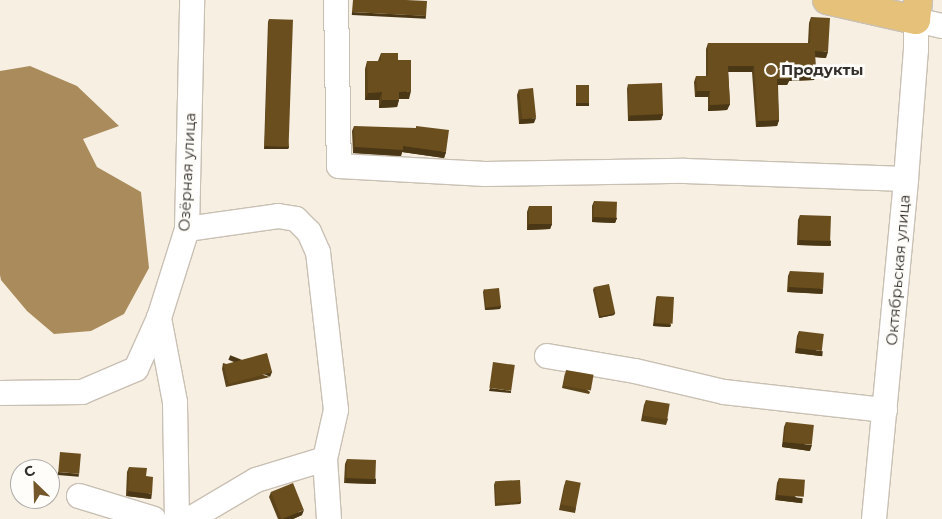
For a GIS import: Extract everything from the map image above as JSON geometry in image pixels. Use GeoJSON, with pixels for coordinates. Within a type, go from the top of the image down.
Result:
{"type":"FeatureCollection","features":[{"type":"Feature","properties":{"kind":"main road"},"geometry":{"type":"LineString","coordinates":[[827,0],[917,10]]}},
{"type":"Feature","properties":{"kind":"street","name":"Озёрная улица"},"geometry":{"type":"LineString","coordinates":[[177,519],[175,402],[159,318],[187,229],[192,0]]}},
{"type":"Feature","properties":{"kind":"street"},"geometry":{"type":"LineString","coordinates":[[336,0],[339,166],[485,174],[685,171],[906,179]]}},
{"type":"Feature","properties":{"kind":"street"},"geometry":{"type":"LineString","coordinates":[[917,10],[942,26]]}},
{"type":"Feature","properties":{"kind":"street","name":"Октябрьская улица"},"geometry":{"type":"LineString","coordinates":[[874,519],[906,179],[916,50],[917,10]]}},
{"type":"Feature","properties":{"kind":"street"},"geometry":{"type":"LineString","coordinates":[[187,229],[278,216],[296,219],[309,232],[318,252],[336,410],[325,459],[329,519]]}},
{"type":"Feature","properties":{"kind":"street"},"geometry":{"type":"LineString","coordinates":[[0,393],[82,392],[136,369],[159,318]]}},
{"type":"Feature","properties":{"kind":"street"},"geometry":{"type":"LineString","coordinates":[[547,356],[635,371],[724,392],[885,410]]}},
{"type":"Feature","properties":{"kind":"street"},"geometry":{"type":"LineString","coordinates":[[190,519],[256,480],[325,459]]}},
{"type":"Feature","properties":{"kind":"street"},"geometry":{"type":"LineString","coordinates":[[79,496],[154,519]]}},
{"type":"Feature","properties":{"kind":"shaded area"},"geometry":{"type":"Polygon","coordinates":[[[30,66],[77,86],[119,126],[83,139],[97,167],[141,192],[149,268],[124,314],[91,331],[54,334],[27,311],[1,280],[0,71],[30,66]]]}},
{"type":"Feature","properties":{"kind":"building"},"geometry":{"type":"Polygon","coordinates":[[[353,0],[427,1],[426,16],[352,12],[353,0]]]}},
{"type":"Feature","properties":{"kind":"building"},"geometry":{"type":"Polygon","coordinates":[[[811,17],[830,18],[828,52],[815,51],[816,74],[789,75],[789,79],[777,79],[779,120],[758,121],[754,66],[728,66],[730,104],[710,105],[710,91],[697,91],[696,76],[708,76],[708,43],[810,43],[811,17]]]}},
{"type":"Feature","properties":{"kind":"building"},"geometry":{"type":"Polygon","coordinates":[[[269,19],[293,20],[289,147],[265,146],[269,19]]]}},
{"type":"Feature","properties":{"kind":"building"},"geometry":{"type":"Polygon","coordinates":[[[381,53],[398,53],[398,60],[411,60],[411,91],[399,92],[399,100],[382,100],[382,92],[368,93],[367,61],[381,61],[381,53]]]}},
{"type":"Feature","properties":{"kind":"building"},"geometry":{"type":"Polygon","coordinates":[[[662,83],[663,114],[629,115],[628,84],[662,83]]]}},
{"type":"Feature","properties":{"kind":"building"},"geometry":{"type":"Polygon","coordinates":[[[576,85],[589,85],[589,103],[576,103],[576,85]]]}},
{"type":"Feature","properties":{"kind":"building"},"geometry":{"type":"Polygon","coordinates":[[[533,88],[536,118],[522,119],[519,89],[533,88]]]}},
{"type":"Feature","properties":{"kind":"building"},"geometry":{"type":"Polygon","coordinates":[[[354,126],[416,128],[416,126],[449,130],[446,152],[403,146],[403,150],[355,147],[354,126]]]}},
{"type":"Feature","properties":{"kind":"building"},"geometry":{"type":"Polygon","coordinates":[[[594,201],[617,202],[616,218],[593,217],[594,201]]]}},
{"type":"Feature","properties":{"kind":"building"},"geometry":{"type":"Polygon","coordinates":[[[529,206],[552,206],[552,224],[529,224],[529,206]]]}},
{"type":"Feature","properties":{"kind":"building"},"geometry":{"type":"Polygon","coordinates":[[[800,215],[831,216],[830,241],[799,240],[800,215]]]}},
{"type":"Feature","properties":{"kind":"building"},"geometry":{"type":"Polygon","coordinates":[[[790,271],[824,273],[823,289],[789,287],[790,271]]]}},
{"type":"Feature","properties":{"kind":"building"},"geometry":{"type":"Polygon","coordinates":[[[609,284],[615,313],[601,316],[594,287],[609,284]]]}},
{"type":"Feature","properties":{"kind":"building"},"geometry":{"type":"Polygon","coordinates":[[[499,288],[501,306],[486,307],[484,290],[499,288]]]}},
{"type":"Feature","properties":{"kind":"building"},"geometry":{"type":"Polygon","coordinates":[[[657,296],[674,297],[673,324],[656,323],[657,296]]]}},
{"type":"Feature","properties":{"kind":"building"},"geometry":{"type":"Polygon","coordinates":[[[799,331],[824,334],[822,351],[797,348],[799,331]]]}},
{"type":"Feature","properties":{"kind":"building"},"geometry":{"type":"Polygon","coordinates":[[[267,353],[272,372],[229,384],[224,365],[267,353]]]}},
{"type":"Feature","properties":{"kind":"building"},"geometry":{"type":"Polygon","coordinates":[[[493,362],[515,365],[511,391],[489,388],[493,362]]]}},
{"type":"Feature","properties":{"kind":"building"},"geometry":{"type":"Polygon","coordinates":[[[566,370],[594,375],[591,391],[563,386],[566,370]]]}},
{"type":"Feature","properties":{"kind":"building"},"geometry":{"type":"Polygon","coordinates":[[[646,400],[670,404],[667,420],[643,416],[646,400]]]}},
{"type":"Feature","properties":{"kind":"building"},"geometry":{"type":"Polygon","coordinates":[[[786,422],[814,425],[812,445],[784,442],[786,422]]]}},
{"type":"Feature","properties":{"kind":"building"},"geometry":{"type":"Polygon","coordinates":[[[60,452],[81,454],[79,474],[60,472],[60,452]]]}},
{"type":"Feature","properties":{"kind":"building"},"geometry":{"type":"Polygon","coordinates":[[[347,459],[376,460],[375,479],[346,478],[347,459]]]}},
{"type":"Feature","properties":{"kind":"building"},"geometry":{"type":"Polygon","coordinates":[[[129,467],[147,468],[146,476],[153,477],[152,494],[128,491],[129,467]]]}},
{"type":"Feature","properties":{"kind":"building"},"geometry":{"type":"Polygon","coordinates":[[[779,478],[805,480],[804,497],[778,495],[779,478]]]}},
{"type":"Feature","properties":{"kind":"building"},"geometry":{"type":"Polygon","coordinates":[[[520,480],[521,502],[496,503],[495,481],[520,480]]]}},
{"type":"Feature","properties":{"kind":"building"},"geometry":{"type":"Polygon","coordinates":[[[566,480],[581,483],[576,507],[561,505],[566,480]]]}},
{"type":"Feature","properties":{"kind":"building"},"geometry":{"type":"Polygon","coordinates":[[[293,483],[304,510],[282,519],[271,492],[293,483]]]}},
{"type":"Feature","properties":{"kind":"place","name":"Продукты"},"geometry":{"type":"Point","coordinates":[771,70]}}]}
